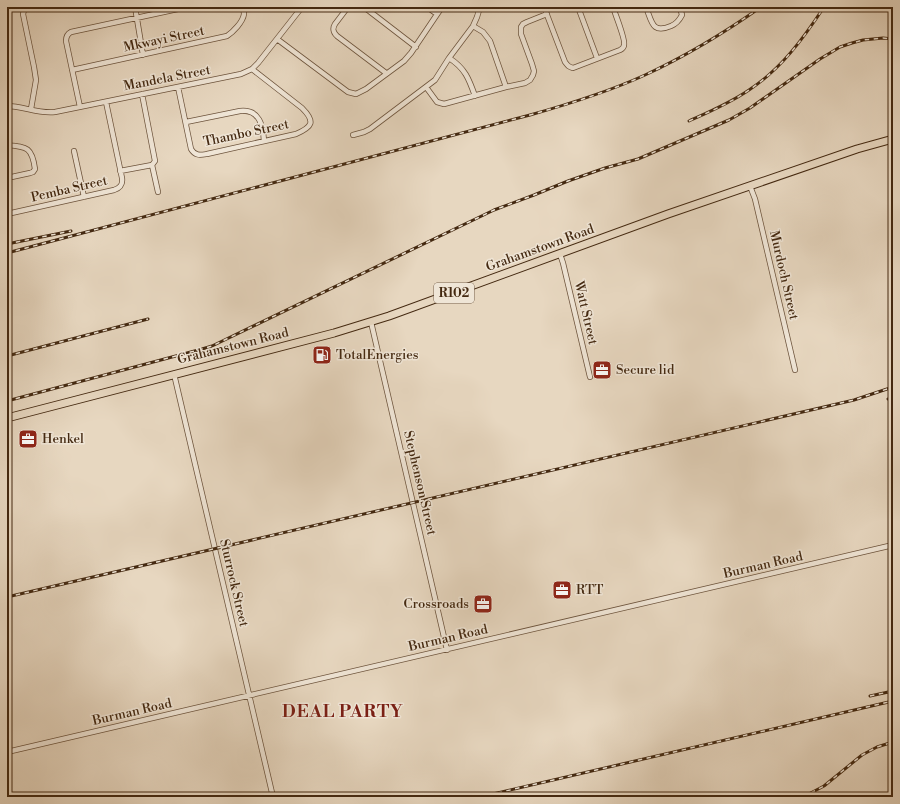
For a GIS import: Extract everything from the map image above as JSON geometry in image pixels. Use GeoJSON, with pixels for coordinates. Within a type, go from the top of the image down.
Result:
{"type":"FeatureCollection","features":[{"type":"Feature","properties":{"kind":"main road","name":"Grahamstown Road"},"geometry":{"type":"LineString","coordinates":[[7,418],[371,322],[668,214],[893,138]]}},
{"type":"Feature","properties":{"kind":"street"},"geometry":{"type":"LineString","coordinates":[[25,7],[23,14],[36,80],[31,109]]}},
{"type":"Feature","properties":{"kind":"street"},"geometry":{"type":"LineString","coordinates":[[134,7],[143,55]]}},
{"type":"Feature","properties":{"kind":"street"},"geometry":{"type":"LineString","coordinates":[[80,107],[66,41],[68,33],[187,7]]}},
{"type":"Feature","properties":{"kind":"street","name":"Mkwayi Street"},"geometry":{"type":"LineString","coordinates":[[72,70],[227,36],[241,21],[244,15],[243,7]]}},
{"type":"Feature","properties":{"kind":"street","name":"Mandela Street"},"geometry":{"type":"LineString","coordinates":[[7,106],[15,106],[48,113],[241,74],[252,69],[258,63],[302,7]]}},
{"type":"Feature","properties":{"kind":"street"},"geometry":{"type":"LineString","coordinates":[[348,7],[333,27],[334,32],[337,36],[386,74]]}},
{"type":"Feature","properties":{"kind":"street"},"geometry":{"type":"LineString","coordinates":[[364,7],[416,47]]}},
{"type":"Feature","properties":{"kind":"street"},"geometry":{"type":"LineString","coordinates":[[427,7],[437,14]]}},
{"type":"Feature","properties":{"kind":"street"},"geometry":{"type":"LineString","coordinates":[[277,39],[350,93],[356,94],[366,89],[411,53],[442,7]]}},
{"type":"Feature","properties":{"kind":"street"},"geometry":{"type":"LineString","coordinates":[[353,135],[370,129],[435,80],[449,58],[473,26],[480,7]]}},
{"type":"Feature","properties":{"kind":"street"},"geometry":{"type":"LineString","coordinates":[[544,7],[565,62],[570,68],[574,68],[623,48],[624,38],[613,7]]}},
{"type":"Feature","properties":{"kind":"street"},"geometry":{"type":"LineString","coordinates":[[578,7],[597,58]]}},
{"type":"Feature","properties":{"kind":"street"},"geometry":{"type":"LineString","coordinates":[[646,7],[652,22],[656,28],[660,29],[678,22],[682,15],[680,7]]}},
{"type":"Feature","properties":{"kind":"street"},"geometry":{"type":"LineString","coordinates":[[426,87],[441,104],[450,103],[525,83],[532,78],[534,71],[521,34],[521,27],[523,24],[547,14]]}},
{"type":"Feature","properties":{"kind":"street"},"geometry":{"type":"LineString","coordinates":[[473,26],[483,32],[490,41],[506,87]]}},
{"type":"Feature","properties":{"kind":"street"},"geometry":{"type":"LineString","coordinates":[[449,58],[466,73],[475,96]]}},
{"type":"Feature","properties":{"kind":"street","name":"Thambo Street"},"geometry":{"type":"LineString","coordinates":[[178,87],[191,149],[195,154],[198,155],[264,141],[296,134],[305,130],[310,124],[310,117],[308,114],[252,69]]}},
{"type":"Feature","properties":{"kind":"street"},"geometry":{"type":"LineString","coordinates":[[142,94],[155,161],[152,165],[158,192]]}},
{"type":"Feature","properties":{"kind":"street","name":"Pemba Street"},"geometry":{"type":"LineString","coordinates":[[7,214],[118,189],[120,187],[122,182],[106,102]]}},
{"type":"Feature","properties":{"kind":"street"},"geometry":{"type":"LineString","coordinates":[[186,122],[240,110],[247,111],[255,115],[260,120],[262,124],[264,141]]}},
{"type":"Feature","properties":{"kind":"street"},"geometry":{"type":"LineString","coordinates":[[7,145],[25,148],[31,152],[35,169],[30,173],[7,178]]}},
{"type":"Feature","properties":{"kind":"street"},"geometry":{"type":"LineString","coordinates":[[74,151],[84,196]]}},
{"type":"Feature","properties":{"kind":"street"},"geometry":{"type":"LineString","coordinates":[[120,171],[152,165]]}},
{"type":"Feature","properties":{"kind":"street","name":"Murdoch Street"},"geometry":{"type":"LineString","coordinates":[[750,186],[755,199],[795,370]]}},
{"type":"Feature","properties":{"kind":"street","name":"Watt Street"},"geometry":{"type":"LineString","coordinates":[[560,254],[590,377]]}},
{"type":"Feature","properties":{"kind":"street","name":"Stephenson Street"},"geometry":{"type":"LineString","coordinates":[[371,322],[447,650]]}},
{"type":"Feature","properties":{"kind":"street","name":"Sturrock Street"},"geometry":{"type":"LineString","coordinates":[[174,374],[273,797]]}},
{"type":"Feature","properties":{"kind":"street","name":"Burman Road"},"geometry":{"type":"LineString","coordinates":[[7,752],[893,545]]}},
{"type":"Feature","properties":{"kind":"railway"},"geometry":{"type":"LineString","coordinates":[[7,253],[530,115],[574,102],[617,87],[660,68],[704,44],[761,7]]}},
{"type":"Feature","properties":{"kind":"railway"},"geometry":{"type":"LineString","coordinates":[[689,121],[734,99],[761,82],[791,53],[824,7]]}},
{"type":"Feature","properties":{"kind":"railway"},"geometry":{"type":"LineString","coordinates":[[7,401],[212,346],[494,210],[568,181],[605,168],[638,159],[729,120],[750,108],[820,59],[840,47],[863,40],[883,38],[893,39]]}},
{"type":"Feature","properties":{"kind":"railway"},"geometry":{"type":"LineString","coordinates":[[7,244],[71,231]]}},
{"type":"Feature","properties":{"kind":"railway"},"geometry":{"type":"LineString","coordinates":[[7,356],[148,319]]}},
{"type":"Feature","properties":{"kind":"railway"},"geometry":{"type":"LineString","coordinates":[[7,597],[854,400],[893,387]]}},
{"type":"Feature","properties":{"kind":"railway"},"geometry":{"type":"LineString","coordinates":[[888,399],[893,398]]}},
{"type":"Feature","properties":{"kind":"railway"},"geometry":{"type":"LineString","coordinates":[[870,696],[893,691]]}},
{"type":"Feature","properties":{"kind":"railway"},"geometry":{"type":"LineString","coordinates":[[480,797],[893,701]]}},
{"type":"Feature","properties":{"kind":"railway"},"geometry":{"type":"LineString","coordinates":[[803,797],[824,786],[862,755],[877,747],[893,742]]}},
{"type":"Feature","properties":{"kind":"place","name":"TotalEnergies"},"geometry":{"type":"Point","coordinates":[322,355]}},
{"type":"Feature","properties":{"kind":"place","name":"Secure lid"},"geometry":{"type":"Point","coordinates":[602,370]}},
{"type":"Feature","properties":{"kind":"place","name":"Henkel"},"geometry":{"type":"Point","coordinates":[28,439]}},
{"type":"Feature","properties":{"kind":"place","name":"RTT"},"geometry":{"type":"Point","coordinates":[562,590]}},
{"type":"Feature","properties":{"kind":"place","name":"Crossroads"},"geometry":{"type":"Point","coordinates":[483,604]}},
{"type":"Feature","properties":{"kind":"district","name":"DEAL PARTY"},"geometry":{"type":"Point","coordinates":[343,712]}}]}
